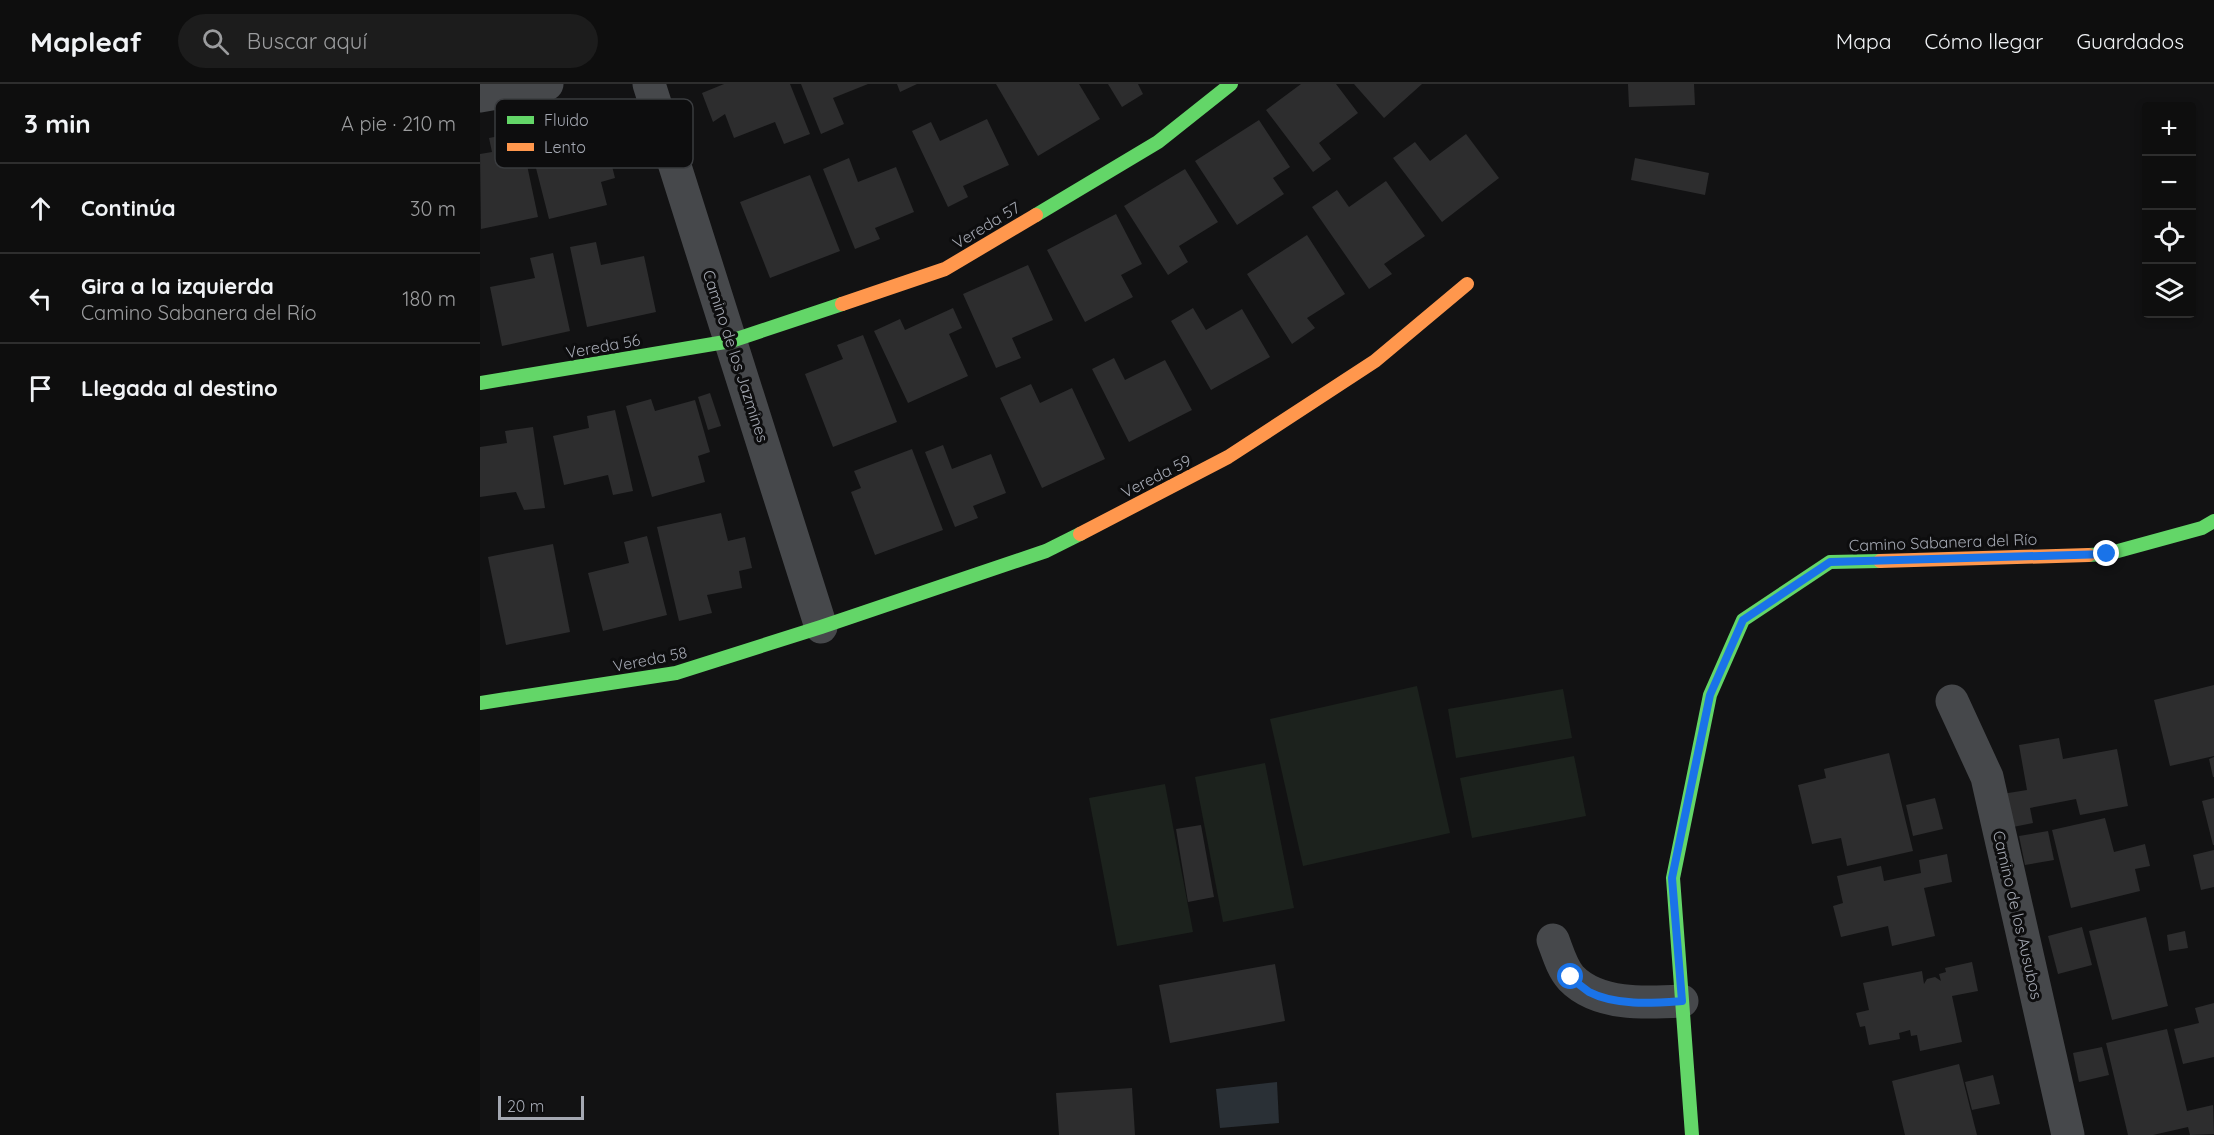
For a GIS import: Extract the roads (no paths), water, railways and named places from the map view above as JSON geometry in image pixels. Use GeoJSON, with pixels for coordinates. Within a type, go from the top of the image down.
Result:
{"type":"FeatureCollection","features":[{"type":"Feature","properties":{"kind":"street"},"geometry":{"type":"LineString","coordinates":[[480,96],[547,84]]}},
{"type":"Feature","properties":{"kind":"street","name":"Camino de los Jazmines"},"geometry":{"type":"LineString","coordinates":[[649,84],[654,99]]}},
{"type":"Feature","properties":{"kind":"street","name":"Vereda 57"},"geometry":{"type":"LineString","coordinates":[[731,341],[945,269],[1158,142],[1231,84]]}},
{"type":"Feature","properties":{"kind":"street","name":"Camino de los Jazmines"},"geometry":{"type":"LineString","coordinates":[[676,168],[822,627]]}},
{"type":"Feature","properties":{"kind":"street","name":"Vereda 59"},"geometry":{"type":"LineString","coordinates":[[822,627],[1046,551],[1228,457],[1376,361],[1467,284]]}},
{"type":"Feature","properties":{"kind":"street","name":"Vereda 56"},"geometry":{"type":"LineString","coordinates":[[480,383],[731,341]]}},
{"type":"Feature","properties":{"kind":"street","name":"Camino Sabanera del Río"},"geometry":{"type":"LineString","coordinates":[[1692,1135],[1672,878],[1710,695],[1743,620],[1830,562],[2107,554],[2202,528],[2214,521]]}},
{"type":"Feature","properties":{"kind":"street","name":"Vereda 58"},"geometry":{"type":"LineString","coordinates":[[480,703],[676,673],[822,627]]}},
{"type":"Feature","properties":{"kind":"street","name":"Camino de los Ausubos"},"geometry":{"type":"LineString","coordinates":[[1952,701],[1987,777],[2068,1135]]}},
{"type":"Feature","properties":{"kind":"street"},"geometry":{"type":"LineString","coordinates":[[1553,940],[1562,964],[1571,977],[1589,992],[1612,999],[1682,1001]]}}]}
